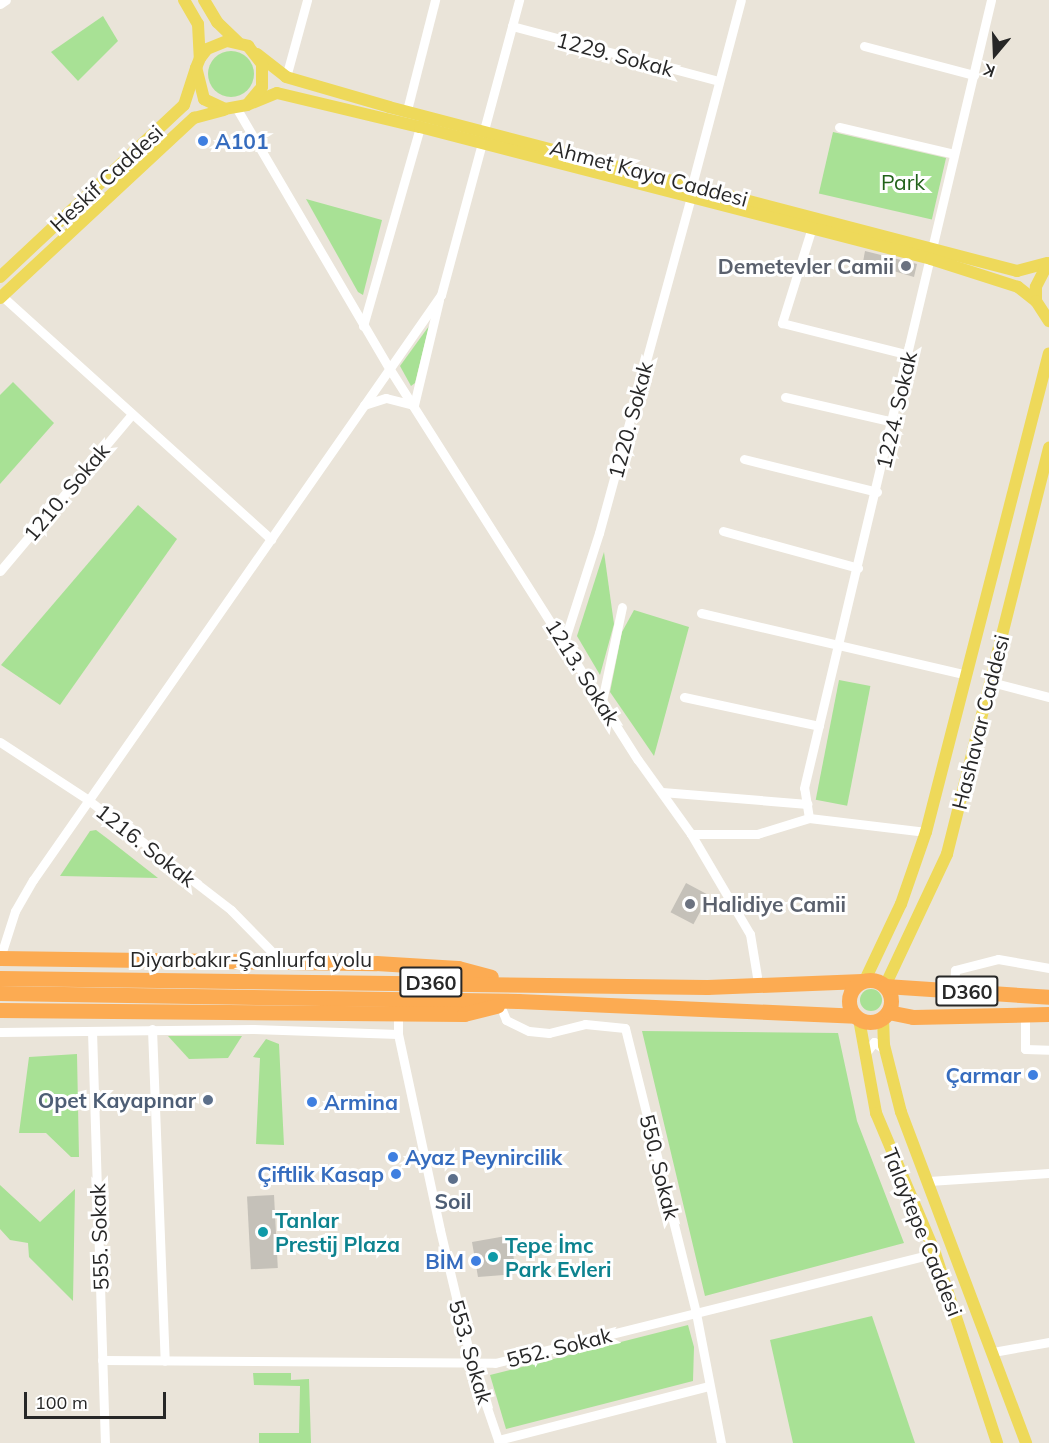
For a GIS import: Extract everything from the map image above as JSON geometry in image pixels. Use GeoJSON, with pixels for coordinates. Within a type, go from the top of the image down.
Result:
{"type":"FeatureCollection","features":[{"type":"Feature","properties":{"kind":"highway"},"geometry":{"type":"LineString","coordinates":[[0,958],[281,961],[458,968],[511,983]]}},
{"type":"Feature","properties":{"kind":"highway","name":"Diyarbakır-Şanlıurfa yolu"},"geometry":{"type":"LineString","coordinates":[[0,978],[697,987],[863,981]]}},
{"type":"Feature","properties":{"kind":"highway"},"geometry":{"type":"LineString","coordinates":[[863,981],[885,986],[891,999],[886,1014],[872,1022],[857,1017],[849,996],[863,981]]}},
{"type":"Feature","properties":{"kind":"highway","name":"D360"},"geometry":{"type":"LineString","coordinates":[[885,986],[1049,997]]}},
{"type":"Feature","properties":{"kind":"highway","name":"Diyarbakır-Şanlıurfa yolu"},"geometry":{"type":"LineString","coordinates":[[0,993],[518,1001],[857,1017]]}},
{"type":"Feature","properties":{"kind":"highway"},"geometry":{"type":"LineString","coordinates":[[0,1010],[465,1014],[518,1001]]}},
{"type":"Feature","properties":{"kind":"highway","name":"D360"},"geometry":{"type":"LineString","coordinates":[[886,1014],[913,1017],[1049,1014]]}},
{"type":"Feature","properties":{"kind":"main road"},"geometry":{"type":"LineString","coordinates":[[184,0],[198,24],[198,63],[204,99],[236,108],[256,97],[264,76],[257,54],[238,42],[217,22],[204,0]]}},
{"type":"Feature","properties":{"kind":"main road"},"geometry":{"type":"LineString","coordinates":[[198,63],[216,44],[238,42]]}},
{"type":"Feature","properties":{"kind":"main road","name":"Ahmet Kaya Caddesi"},"geometry":{"type":"LineString","coordinates":[[257,54],[286,77],[484,130],[691,191]]}},
{"type":"Feature","properties":{"kind":"main road","name":"Heskif Caddesi"},"geometry":{"type":"LineString","coordinates":[[0,277],[184,105],[198,63]]}},
{"type":"Feature","properties":{"kind":"main road","name":"Ahmet Kaya Caddesi"},"geometry":{"type":"LineString","coordinates":[[1,297],[194,118],[236,108],[277,93],[691,191],[933,253],[1017,272],[1048,263]]}},
{"type":"Feature","properties":{"kind":"main road","name":"Ahmet Kaya Caddesi"},"geometry":{"type":"LineString","coordinates":[[933,253],[1018,287],[1036,301]]}},
{"type":"Feature","properties":{"kind":"main road"},"geometry":{"type":"LineString","coordinates":[[1048,263],[1039,274],[1036,301],[1049,330]]}},
{"type":"Feature","properties":{"kind":"main road"},"geometry":{"type":"LineString","coordinates":[[863,981],[901,904],[926,832],[1049,354]]}},
{"type":"Feature","properties":{"kind":"main road","name":"Hashavar Caddesi"},"geometry":{"type":"LineString","coordinates":[[885,986],[947,854],[1048,455]]}},
{"type":"Feature","properties":{"kind":"main road"},"geometry":{"type":"LineString","coordinates":[[886,1014],[886,1053],[901,1112],[1026,1443]]}},
{"type":"Feature","properties":{"kind":"main road","name":"Talaytepe Caddesi"},"geometry":{"type":"LineString","coordinates":[[857,1017],[863,1058],[876,1113],[935,1253],[997,1443]]}},
{"type":"Feature","properties":{"kind":"street"},"geometry":{"type":"LineString","coordinates":[[0,4],[6,0]]}},
{"type":"Feature","properties":{"kind":"street"},"geometry":{"type":"LineString","coordinates":[[286,77],[307,0]]}},
{"type":"Feature","properties":{"kind":"street"},"geometry":{"type":"LineString","coordinates":[[407,111],[435,0]]}},
{"type":"Feature","properties":{"kind":"street"},"geometry":{"type":"LineString","coordinates":[[484,130],[519,0]]}},
{"type":"Feature","properties":{"kind":"street","name":"1220. Sokak"},"geometry":{"type":"LineString","coordinates":[[564,642],[599,533],[741,0]]}},
{"type":"Feature","properties":{"kind":"street","name":"1224. Sokak"},"geometry":{"type":"LineString","coordinates":[[808,818],[808,804],[804,788],[909,355],[991,0]]}},
{"type":"Feature","properties":{"kind":"street","name":"1229. Sokak"},"geometry":{"type":"LineString","coordinates":[[512,26],[718,81]]}},
{"type":"Feature","properties":{"kind":"street"},"geometry":{"type":"LineString","coordinates":[[864,46],[974,75]]}},
{"type":"Feature","properties":{"kind":"street","name":"1213. Sokak"},"geometry":{"type":"LineString","coordinates":[[236,108],[388,368],[414,405],[602,701],[691,834],[750,934],[758,983]]}},
{"type":"Feature","properties":{"kind":"street"},"geometry":{"type":"LineString","coordinates":[[363,326],[420,127]]}},
{"type":"Feature","properties":{"kind":"street"},"geometry":{"type":"LineString","coordinates":[[839,127],[954,154]]}},
{"type":"Feature","properties":{"kind":"street"},"geometry":{"type":"LineString","coordinates":[[362,407],[386,398],[414,405],[482,143]]}},
{"type":"Feature","properties":{"kind":"street"},"geometry":{"type":"LineString","coordinates":[[813,222],[782,323],[909,355]]}},
{"type":"Feature","properties":{"kind":"street"},"geometry":{"type":"LineString","coordinates":[[0,958],[15,911],[87,799],[441,295]]}},
{"type":"Feature","properties":{"kind":"street"},"geometry":{"type":"LineString","coordinates":[[1,297],[271,539]]}},
{"type":"Feature","properties":{"kind":"street"},"geometry":{"type":"LineString","coordinates":[[785,397],[893,422]]}},
{"type":"Feature","properties":{"kind":"street","name":"1210. Sokak"},"geometry":{"type":"LineString","coordinates":[[0,571],[132,414]]}},
{"type":"Feature","properties":{"kind":"street"},"geometry":{"type":"LineString","coordinates":[[744,459],[876,492]]}},
{"type":"Feature","properties":{"kind":"street"},"geometry":{"type":"LineString","coordinates":[[723,531],[858,568]]}},
{"type":"Feature","properties":{"kind":"street"},"geometry":{"type":"LineString","coordinates":[[602,701],[622,607]]}},
{"type":"Feature","properties":{"kind":"street"},"geometry":{"type":"LineString","coordinates":[[701,613],[967,675]]}},
{"type":"Feature","properties":{"kind":"street"},"geometry":{"type":"LineString","coordinates":[[991,682],[1049,697]]}},
{"type":"Feature","properties":{"kind":"street"},"geometry":{"type":"LineString","coordinates":[[684,696],[819,726]]}},
{"type":"Feature","properties":{"kind":"street","name":"1216. Sokak"},"geometry":{"type":"LineString","coordinates":[[0,742],[87,799],[231,909],[281,961]]}},
{"type":"Feature","properties":{"kind":"street"},"geometry":{"type":"LineString","coordinates":[[662,792],[808,804]]}},
{"type":"Feature","properties":{"kind":"street"},"geometry":{"type":"LineString","coordinates":[[691,834],[757,834],[808,818],[926,832]]}},
{"type":"Feature","properties":{"kind":"street"},"geometry":{"type":"LineString","coordinates":[[954,990],[956,970],[998,959],[1049,968]]}},
{"type":"Feature","properties":{"kind":"street","name":"550. Sokak"},"geometry":{"type":"LineString","coordinates":[[500,1005],[506,1020],[529,1031],[549,1033],[585,1024],[625,1028],[696,1313],[708,1386],[721,1443]]}},
{"type":"Feature","properties":{"kind":"street","name":"553. Sokak"},"geometry":{"type":"LineString","coordinates":[[399,1014],[398,1034],[472,1364],[498,1441]]}},
{"type":"Feature","properties":{"kind":"street"},"geometry":{"type":"LineString","coordinates":[[1025,1014],[1025,1049],[1049,1050]]}},
{"type":"Feature","properties":{"kind":"street"},"geometry":{"type":"LineString","coordinates":[[0,1032],[152,1029],[398,1034]]}},
{"type":"Feature","properties":{"kind":"street"},"geometry":{"type":"LineString","coordinates":[[152,1029],[165,1361]]}},
{"type":"Feature","properties":{"kind":"street","name":"555. Sokak"},"geometry":{"type":"LineString","coordinates":[[92,1031],[105,1443]]}},
{"type":"Feature","properties":{"kind":"street"},"geometry":{"type":"LineString","coordinates":[[863,1058],[877,1041],[886,1053]]}},
{"type":"Feature","properties":{"kind":"street"},"geometry":{"type":"LineString","coordinates":[[928,1180],[1049,1173]]}},
{"type":"Feature","properties":{"kind":"street","name":"552. Sokak"},"geometry":{"type":"LineString","coordinates":[[102,1360],[495,1363],[935,1253]]}},
{"type":"Feature","properties":{"kind":"street"},"geometry":{"type":"LineString","coordinates":[[993,1352],[1049,1342]]}},
{"type":"Feature","properties":{"kind":"street"},"geometry":{"type":"LineString","coordinates":[[498,1441],[708,1386]]}},
{"type":"Feature","properties":{"kind":"green space"},"geometry":{"type":"Polygon","coordinates":[[[103,16],[118,41],[78,81],[51,52],[103,16]]]}},
{"type":"Feature","properties":{"kind":"green space"},"geometry":{"type":"Polygon","coordinates":[[[231,51],[247,58],[254,74],[247,90],[231,97],[215,90],[208,74],[215,58],[231,51]]]}},
{"type":"Feature","properties":{"kind":"green space","name":"Park"},"geometry":{"type":"Polygon","coordinates":[[[833,132],[946,158],[932,219],[819,193],[833,132]]]}},
{"type":"Feature","properties":{"kind":"green space"},"geometry":{"type":"Polygon","coordinates":[[[306,199],[382,220],[363,295],[358,292],[306,199]]]}},
{"type":"Feature","properties":{"kind":"green space"},"geometry":{"type":"Polygon","coordinates":[[[429,326],[415,383],[411,386],[400,366],[429,326]]]}},
{"type":"Feature","properties":{"kind":"green space"},"geometry":{"type":"Polygon","coordinates":[[[13,382],[54,423],[0,484],[0,395],[13,382]]]}},
{"type":"Feature","properties":{"kind":"green space"},"geometry":{"type":"Polygon","coordinates":[[[138,505],[177,539],[60,705],[1,665],[138,505]]]}},
{"type":"Feature","properties":{"kind":"green space"},"geometry":{"type":"Polygon","coordinates":[[[604,552],[614,624],[600,675],[577,636],[604,552]]]}},
{"type":"Feature","properties":{"kind":"green space"},"geometry":{"type":"Polygon","coordinates":[[[634,610],[689,627],[654,756],[610,692],[622,632],[634,610]]]}},
{"type":"Feature","properties":{"kind":"green space"},"geometry":{"type":"Polygon","coordinates":[[[839,680],[870,686],[847,806],[816,800],[839,680]]]}},
{"type":"Feature","properties":{"kind":"green space"},"geometry":{"type":"Polygon","coordinates":[[[96,830],[158,878],[60,876],[90,831],[96,830]]]}},
{"type":"Feature","properties":{"kind":"green space"},"geometry":{"type":"Polygon","coordinates":[[[871,989],[879,992],[882,1000],[879,1008],[871,1011],[863,1008],[860,1000],[863,992],[871,989]]]}},
{"type":"Feature","properties":{"kind":"green space"},"geometry":{"type":"Polygon","coordinates":[[[642,1031],[838,1033],[857,1121],[904,1243],[705,1296],[642,1031]]]}},
{"type":"Feature","properties":{"kind":"green space"},"geometry":{"type":"Polygon","coordinates":[[[168,1036],[242,1036],[228,1058],[189,1059],[168,1036]]]}},
{"type":"Feature","properties":{"kind":"green space"},"geometry":{"type":"Polygon","coordinates":[[[266,1039],[279,1044],[284,1145],[256,1144],[260,1058],[253,1057],[266,1039]]]}},
{"type":"Feature","properties":{"kind":"green space"},"geometry":{"type":"Polygon","coordinates":[[[77,1054],[79,1157],[71,1157],[46,1133],[19,1133],[29,1057],[77,1054]]]}},
{"type":"Feature","properties":{"kind":"green space"},"geometry":{"type":"Polygon","coordinates":[[[0,1185],[40,1222],[75,1189],[73,1301],[29,1257],[28,1243],[10,1240],[0,1229],[0,1185]]]}},
{"type":"Feature","properties":{"kind":"green space"},"geometry":{"type":"Polygon","coordinates":[[[872,1316],[915,1443],[793,1443],[770,1340],[872,1316]]]}},
{"type":"Feature","properties":{"kind":"green space"},"geometry":{"type":"Polygon","coordinates":[[[688,1325],[694,1347],[693,1381],[506,1429],[490,1375],[688,1325]]]}},
{"type":"Feature","properties":{"kind":"green space"},"geometry":{"type":"Polygon","coordinates":[[[253,1373],[291,1373],[291,1380],[309,1379],[311,1443],[259,1443],[259,1433],[299,1433],[300,1386],[254,1385],[253,1373]]]}},
{"type":"Feature","properties":{"kind":"building"},"geometry":{"type":"Polygon","coordinates":[[[865,251],[917,264],[914,277],[863,262],[865,251]]]}},
{"type":"Feature","properties":{"kind":"building","name":"Halidiye Camii"},"geometry":{"type":"Polygon","coordinates":[[[686,883],[709,895],[693,924],[671,912],[686,883]]]}},
{"type":"Feature","properties":{"kind":"building","name":"Tanlar Prestij Plaza"},"geometry":{"type":"Polygon","coordinates":[[[274,1195],[278,1268],[251,1269],[247,1196],[274,1195]]]}},
{"type":"Feature","properties":{"kind":"building","name":"Tepe İmc Park Evleri"},"geometry":{"type":"Polygon","coordinates":[[[506,1236],[513,1250],[515,1274],[478,1277],[472,1242],[506,1236]]]}},
{"type":"Feature","properties":{"kind":"place","name":"A101"},"geometry":{"type":"Point","coordinates":[203,141]}},
{"type":"Feature","properties":{"kind":"place","name":"Demetevler Camii"},"geometry":{"type":"Point","coordinates":[906,266]}},
{"type":"Feature","properties":{"kind":"place","name":"Halidiye Camii"},"geometry":{"type":"Point","coordinates":[690,904]}},
{"type":"Feature","properties":{"kind":"place","name":"Çarmar"},"geometry":{"type":"Point","coordinates":[1033,1075]}},
{"type":"Feature","properties":{"kind":"place","name":"Opet Kayapınar"},"geometry":{"type":"Point","coordinates":[208,1100]}},
{"type":"Feature","properties":{"kind":"place","name":"Armina"},"geometry":{"type":"Point","coordinates":[312,1102]}},
{"type":"Feature","properties":{"kind":"place","name":"Ayaz Peynircilik"},"geometry":{"type":"Point","coordinates":[393,1157]}},
{"type":"Feature","properties":{"kind":"place","name":"Çiftlik Kasap"},"geometry":{"type":"Point","coordinates":[396,1174]}},
{"type":"Feature","properties":{"kind":"place","name":"Soil"},"geometry":{"type":"Point","coordinates":[453,1179]}},
{"type":"Feature","properties":{"kind":"place","name":"Tanlar Prestij Plaza"},"geometry":{"type":"Point","coordinates":[263,1232]}},
{"type":"Feature","properties":{"kind":"place","name":"Tepe İmc Park Evleri"},"geometry":{"type":"Point","coordinates":[493,1257]}},
{"type":"Feature","properties":{"kind":"place","name":"BİM"},"geometry":{"type":"Point","coordinates":[476,1261]}}]}
